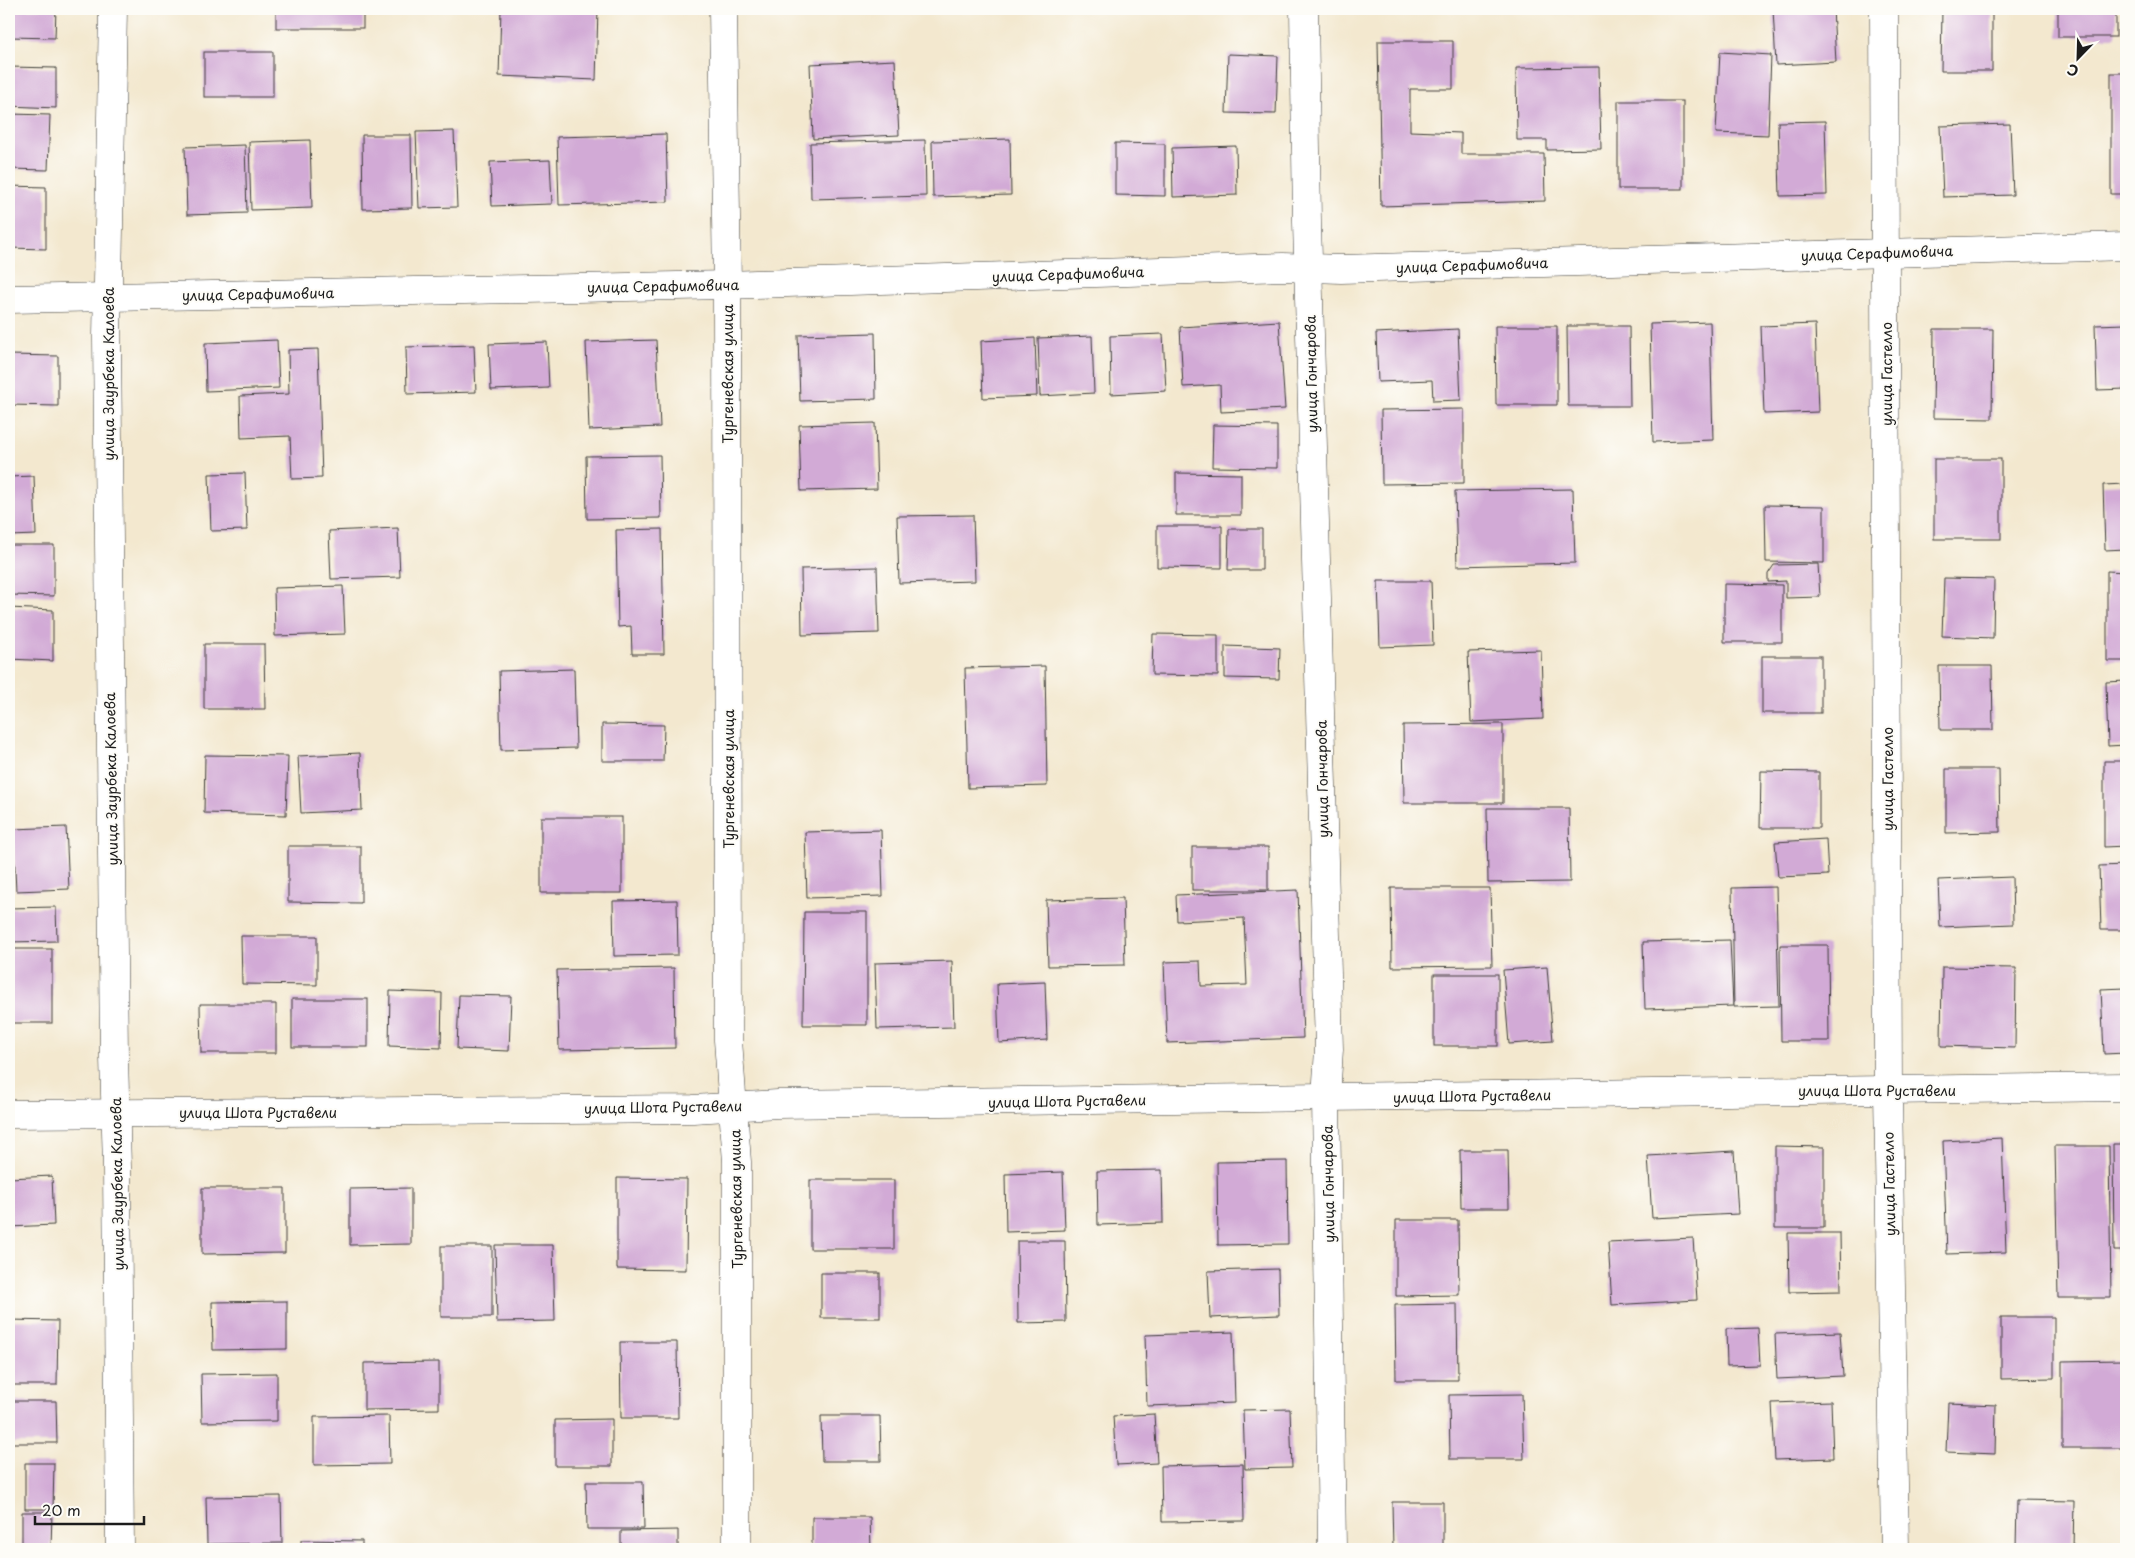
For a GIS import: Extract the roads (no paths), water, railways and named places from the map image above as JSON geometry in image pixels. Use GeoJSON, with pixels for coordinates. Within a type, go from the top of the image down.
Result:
{"type":"FeatureCollection","features":[{"type":"Feature","properties":{"kind":"street","name":"улица Заурбека Калоева"},"geometry":{"type":"LineString","coordinates":[[113,9],[108,298],[120,1549]]}},
{"type":"Feature","properties":{"kind":"street","name":"Тургеневская улица"},"geometry":{"type":"LineString","coordinates":[[723,9],[727,285],[728,1040],[737,1162],[737,1549]]}},
{"type":"Feature","properties":{"kind":"street","name":"улица Гончарова"},"geometry":{"type":"LineString","coordinates":[[1304,9],[1329,1049],[1326,1098],[1332,1549]]}},
{"type":"Feature","properties":{"kind":"street","name":"улица Гастелло"},"geometry":{"type":"LineString","coordinates":[[1884,9],[1888,1090],[1895,1549]]}},
{"type":"Feature","properties":{"kind":"street","name":"улица Серафимовича"},"geometry":{"type":"LineString","coordinates":[[9,299],[727,285],[1272,268],[1309,269],[2126,246]]}},
{"type":"Feature","properties":{"kind":"street","name":"улица Шота Руставели"},"geometry":{"type":"LineString","coordinates":[[9,1114],[693,1108],[2126,1088]]}}]}
